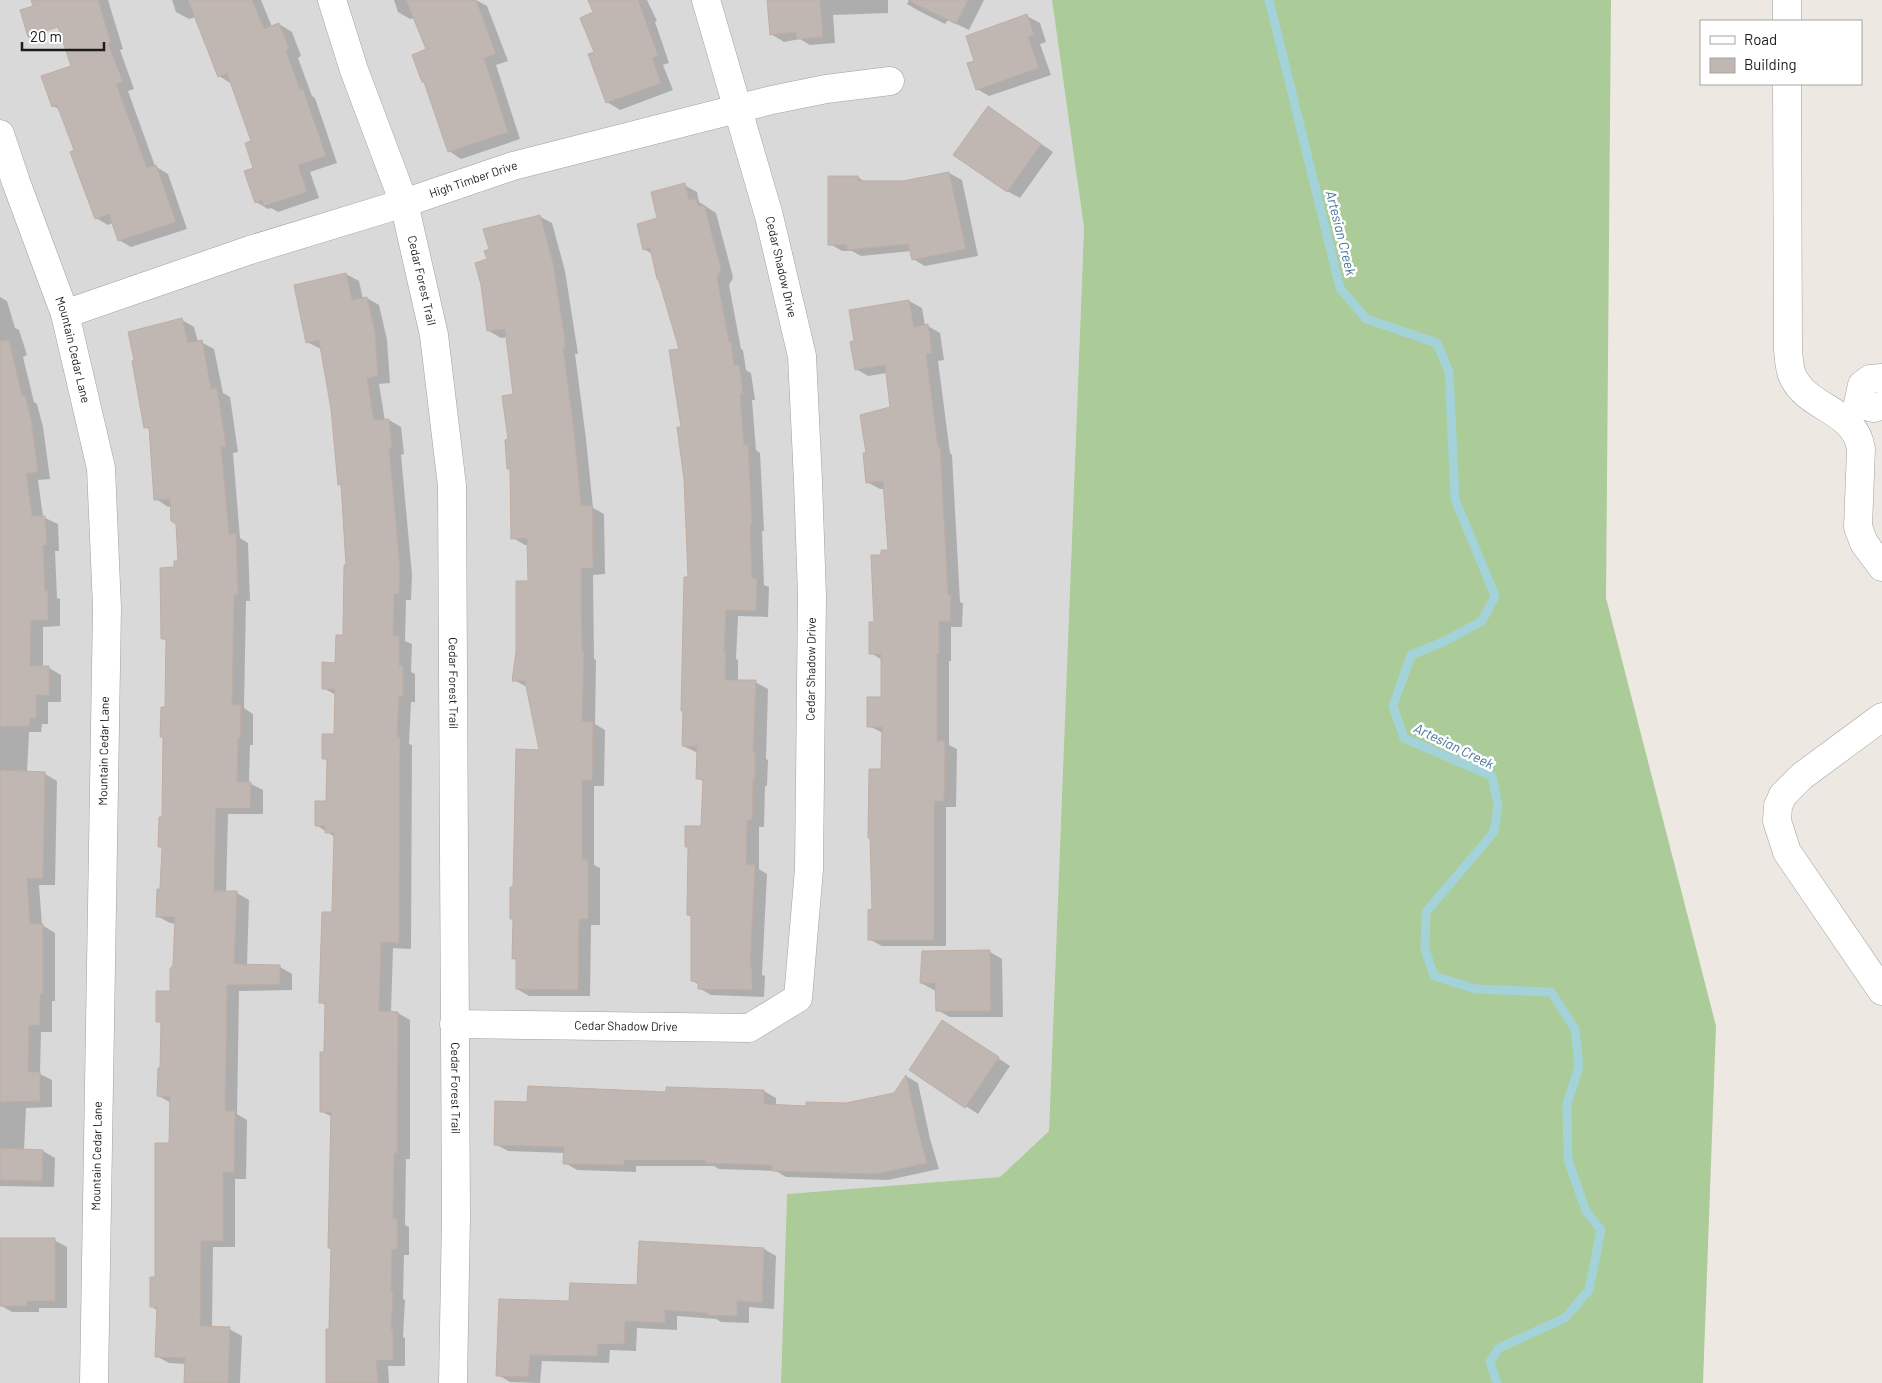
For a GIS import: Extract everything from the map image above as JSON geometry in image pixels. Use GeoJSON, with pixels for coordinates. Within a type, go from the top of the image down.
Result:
{"type":"FeatureCollection","features":[{"type":"Feature","properties":{"kind":"street","name":"Cedar Forest Trail"},"geometry":{"type":"LineString","coordinates":[[332,0],[354,70],[404,203],[434,335],[452,486],[456,1217],[453,1383]]}},
{"type":"Feature","properties":{"kind":"street","name":"Cedar Shadow Drive"},"geometry":{"type":"LineString","coordinates":[[454,1024],[750,1028],[798,998],[809,869],[812,604],[802,356],[770,216],[706,0]]}},
{"type":"Feature","properties":{"kind":"street"},"geometry":{"type":"LineString","coordinates":[[1787,0],[1787,20]]}},
{"type":"Feature","properties":{"kind":"street","name":"High Timber Drive"},"geometry":{"type":"LineString","coordinates":[[65,314],[250,250],[404,203],[513,166],[826,89],[890,80]]}},
{"type":"Feature","properties":{"kind":"street"},"geometry":{"type":"LineString","coordinates":[[1787,85],[1788,350],[1792,376],[1806,395],[1861,409]]}},
{"type":"Feature","properties":{"kind":"street","name":"Mountain Cedar Lane"},"geometry":{"type":"LineString","coordinates":[[0,134],[65,314],[101,468],[107,608],[94,1383]]}},
{"type":"Feature","properties":{"kind":"street"},"geometry":{"type":"LineString","coordinates":[[1882,378],[1870,379],[1862,385],[1861,409],[1853,427],[1859,438],[1861,449],[1858,527],[1864,543],[1882,567]]}},
{"type":"Feature","properties":{"kind":"street"},"geometry":{"type":"LineString","coordinates":[[1882,717],[1802,776],[1783,795],[1778,806],[1777,821],[1787,852],[1882,991]]}},
{"type":"Feature","properties":{"kind":"shaded area"},"geometry":{"type":"Polygon","coordinates":[[[0,0],[1052,0],[1084,228],[1049,1131],[1000,1177],[787,1194],[781,1383],[0,1383],[0,0]]]}},
{"type":"Feature","properties":{"kind":"green space"},"geometry":{"type":"Polygon","coordinates":[[[1052,0],[1611,0],[1606,598],[1716,1026],[1703,1383],[781,1383],[787,1194],[1000,1177],[1049,1131],[1084,228],[1052,0]]]}},
{"type":"Feature","properties":{"kind":"building"},"geometry":{"type":"Polygon","coordinates":[[[31,0],[98,0],[111,43],[108,43],[123,82],[116,84],[147,168],[156,165],[176,222],[118,241],[109,214],[95,219],[70,152],[74,150],[57,105],[52,107],[41,76],[71,66],[58,27],[28,37],[20,10],[33,6],[31,0]]]}},
{"type":"Feature","properties":{"kind":"building"},"geometry":{"type":"Polygon","coordinates":[[[188,0],[252,0],[264,29],[279,23],[289,49],[286,51],[300,90],[303,89],[326,156],[298,165],[307,192],[264,206],[262,200],[255,203],[244,171],[253,168],[245,143],[251,141],[227,73],[218,77],[188,0]]]}},
{"type":"Feature","properties":{"kind":"building"},"geometry":{"type":"Polygon","coordinates":[[[406,0],[476,0],[496,54],[484,58],[508,132],[448,152],[424,82],[422,82],[412,55],[426,49],[406,0]]]}},
{"type":"Feature","properties":{"kind":"building"},"geometry":{"type":"Polygon","coordinates":[[[588,0],[638,0],[658,56],[652,58],[661,83],[606,103],[588,54],[594,52],[580,18],[593,12],[588,0]]]}},
{"type":"Feature","properties":{"kind":"building"},"geometry":{"type":"Polygon","coordinates":[[[767,0],[820,0],[823,37],[797,39],[796,32],[770,35],[767,0]]]}},
{"type":"Feature","properties":{"kind":"building"},"geometry":{"type":"Polygon","coordinates":[[[908,0],[968,0],[956,24],[908,0]]]}},
{"type":"Feature","properties":{"kind":"building"},"geometry":{"type":"Polygon","coordinates":[[[1027,14],[1034,35],[1028,37],[1039,68],[976,90],[967,63],[974,61],[966,36],[1027,14]]]}},
{"type":"Feature","properties":{"kind":"building"},"geometry":{"type":"Polygon","coordinates":[[[988,106],[1041,144],[1007,192],[953,155],[988,106]]]}},
{"type":"Feature","properties":{"kind":"building"},"geometry":{"type":"Polygon","coordinates":[[[949,172],[966,249],[912,260],[908,244],[847,250],[847,245],[828,245],[828,176],[858,176],[858,181],[903,181],[949,172]]]}},
{"type":"Feature","properties":{"kind":"building"},"geometry":{"type":"Polygon","coordinates":[[[685,183],[689,200],[696,199],[698,206],[704,205],[720,265],[721,270],[717,278],[734,365],[739,365],[743,393],[740,394],[744,445],[748,444],[752,524],[750,524],[752,578],[757,579],[756,611],[726,610],[724,652],[726,652],[725,680],[756,680],[753,752],[755,752],[755,779],[753,779],[752,820],[747,821],[746,865],[755,865],[750,967],[752,967],[752,990],[698,989],[698,982],[691,981],[691,915],[687,915],[688,847],[685,847],[685,826],[701,826],[703,779],[696,779],[697,746],[682,746],[684,577],[688,577],[684,479],[677,427],[681,427],[669,350],[679,349],[657,279],[650,248],[643,250],[637,224],[657,218],[651,192],[685,183]]]}},
{"type":"Feature","properties":{"kind":"building"},"geometry":{"type":"Polygon","coordinates":[[[540,215],[553,263],[566,347],[563,348],[574,431],[581,506],[592,506],[593,568],[581,568],[582,652],[584,652],[582,721],[593,722],[592,780],[582,780],[582,860],[588,860],[588,919],[579,919],[578,990],[516,989],[516,958],[512,959],[513,919],[510,919],[510,887],[513,887],[516,749],[539,750],[525,681],[512,681],[516,652],[516,581],[528,581],[527,538],[511,539],[510,469],[507,469],[505,440],[508,439],[502,396],[513,394],[505,329],[487,331],[481,285],[475,263],[487,259],[484,251],[489,249],[483,229],[540,215]]]}},
{"type":"Feature","properties":{"kind":"building"},"geometry":{"type":"Polygon","coordinates":[[[346,273],[352,300],[367,297],[375,332],[378,376],[367,378],[374,420],[389,419],[392,448],[389,448],[400,568],[399,594],[394,594],[393,636],[399,636],[399,666],[403,666],[403,696],[399,696],[397,737],[400,737],[399,943],[381,942],[379,1011],[398,1012],[397,1153],[394,1153],[393,1219],[397,1219],[397,1249],[392,1249],[391,1292],[393,1292],[391,1330],[393,1330],[393,1360],[376,1360],[378,1383],[326,1383],[326,1329],[329,1329],[331,1248],[328,1248],[331,1112],[320,1112],[320,1052],[324,1052],[325,1003],[319,1003],[322,912],[332,912],[334,833],[325,833],[325,826],[315,826],[315,801],[326,801],[327,759],[322,759],[322,734],[334,734],[335,689],[322,689],[322,662],[335,663],[336,635],[343,635],[344,565],[346,565],[341,485],[338,485],[331,409],[319,340],[306,343],[294,285],[346,273]]]}},
{"type":"Feature","properties":{"kind":"building"},"geometry":{"type":"Polygon","coordinates":[[[909,300],[914,327],[928,324],[932,353],[926,354],[938,447],[940,446],[948,595],[951,595],[950,621],[939,621],[939,654],[937,654],[937,741],[945,741],[944,801],[934,801],[934,940],[868,940],[868,910],[872,909],[870,838],[868,838],[869,769],[881,769],[882,727],[867,727],[867,697],[881,697],[881,654],[869,654],[869,622],[874,622],[871,555],[881,555],[881,550],[888,550],[883,481],[866,483],[863,453],[866,453],[860,415],[890,407],[885,365],[855,370],[850,342],[854,341],[849,310],[909,300]]]}},
{"type":"Feature","properties":{"kind":"building"},"geometry":{"type":"Polygon","coordinates":[[[182,318],[188,343],[202,340],[211,389],[217,388],[226,446],[221,447],[229,534],[236,534],[238,595],[234,595],[232,705],[241,705],[237,782],[251,782],[250,808],[216,808],[214,891],[237,891],[234,964],[280,965],[280,984],[227,985],[225,1111],[235,1111],[234,1173],[223,1172],[223,1241],[201,1241],[200,1326],[230,1327],[228,1383],[184,1383],[185,1358],[155,1357],[157,1307],[150,1307],[150,1277],[155,1277],[155,1143],[169,1143],[170,1097],[157,1096],[161,1022],[156,1022],[156,991],[170,991],[175,917],[156,917],[157,889],[160,889],[162,847],[158,847],[159,817],[162,817],[163,737],[160,737],[161,707],[165,707],[166,639],[161,639],[160,568],[174,567],[174,561],[178,561],[176,524],[171,521],[170,499],[154,500],[149,427],[144,428],[128,332],[182,318]]]}},
{"type":"Feature","properties":{"kind":"building"},"geometry":{"type":"Polygon","coordinates":[[[9,340],[22,396],[25,395],[31,419],[38,472],[26,474],[32,516],[45,516],[47,545],[43,545],[45,591],[48,591],[48,620],[31,620],[30,666],[49,666],[49,695],[36,695],[36,718],[30,718],[29,726],[0,726],[0,341],[9,340]]]}},
{"type":"Feature","properties":{"kind":"building"},"geometry":{"type":"Polygon","coordinates":[[[0,770],[45,772],[43,879],[27,878],[30,924],[43,924],[43,994],[40,994],[40,1025],[29,1025],[28,1072],[40,1072],[40,1101],[0,1102],[0,770]]]}},
{"type":"Feature","properties":{"kind":"building"},"geometry":{"type":"Polygon","coordinates":[[[990,950],[991,1011],[936,1011],[935,983],[920,983],[922,951],[990,950]]]}},
{"type":"Feature","properties":{"kind":"building"},"geometry":{"type":"Polygon","coordinates":[[[942,1020],[999,1057],[965,1108],[909,1070],[942,1020]]]}},
{"type":"Feature","properties":{"kind":"building"},"geometry":{"type":"Polygon","coordinates":[[[906,1075],[927,1163],[875,1174],[772,1171],[772,1165],[706,1163],[706,1160],[624,1160],[624,1165],[563,1164],[564,1147],[494,1145],[495,1101],[527,1102],[528,1086],[666,1092],[666,1087],[764,1090],[764,1104],[806,1106],[806,1102],[846,1103],[894,1093],[906,1075]]]}},
{"type":"Feature","properties":{"kind":"building"},"geometry":{"type":"Polygon","coordinates":[[[0,1148],[43,1150],[42,1181],[0,1180],[0,1148]]]}},
{"type":"Feature","properties":{"kind":"building"},"geometry":{"type":"Polygon","coordinates":[[[0,1238],[55,1238],[55,1301],[27,1301],[27,1306],[0,1306],[0,1238]]]}},
{"type":"Feature","properties":{"kind":"building"},"geometry":{"type":"Polygon","coordinates":[[[639,1241],[764,1248],[762,1303],[737,1301],[737,1316],[665,1310],[665,1323],[625,1321],[624,1344],[598,1344],[597,1356],[530,1355],[528,1377],[496,1376],[499,1299],[569,1301],[570,1283],[637,1285],[639,1241]]]}},
{"type":"Feature","properties":{"kind":"waterway","name":"Artesian Creek"},"geometry":{"type":"LineString","coordinates":[[1269,0],[1340,288],[1366,319],[1437,343],[1449,372],[1455,499],[1495,596],[1482,621],[1443,642],[1411,655],[1393,706],[1404,738],[1492,776],[1498,805],[1494,832],[1426,912],[1425,949],[1434,976],[1476,989],[1551,992],[1575,1029],[1579,1067],[1567,1104],[1568,1160],[1586,1211],[1601,1230],[1589,1290],[1565,1318],[1499,1348],[1490,1362],[1497,1383]]}}]}
